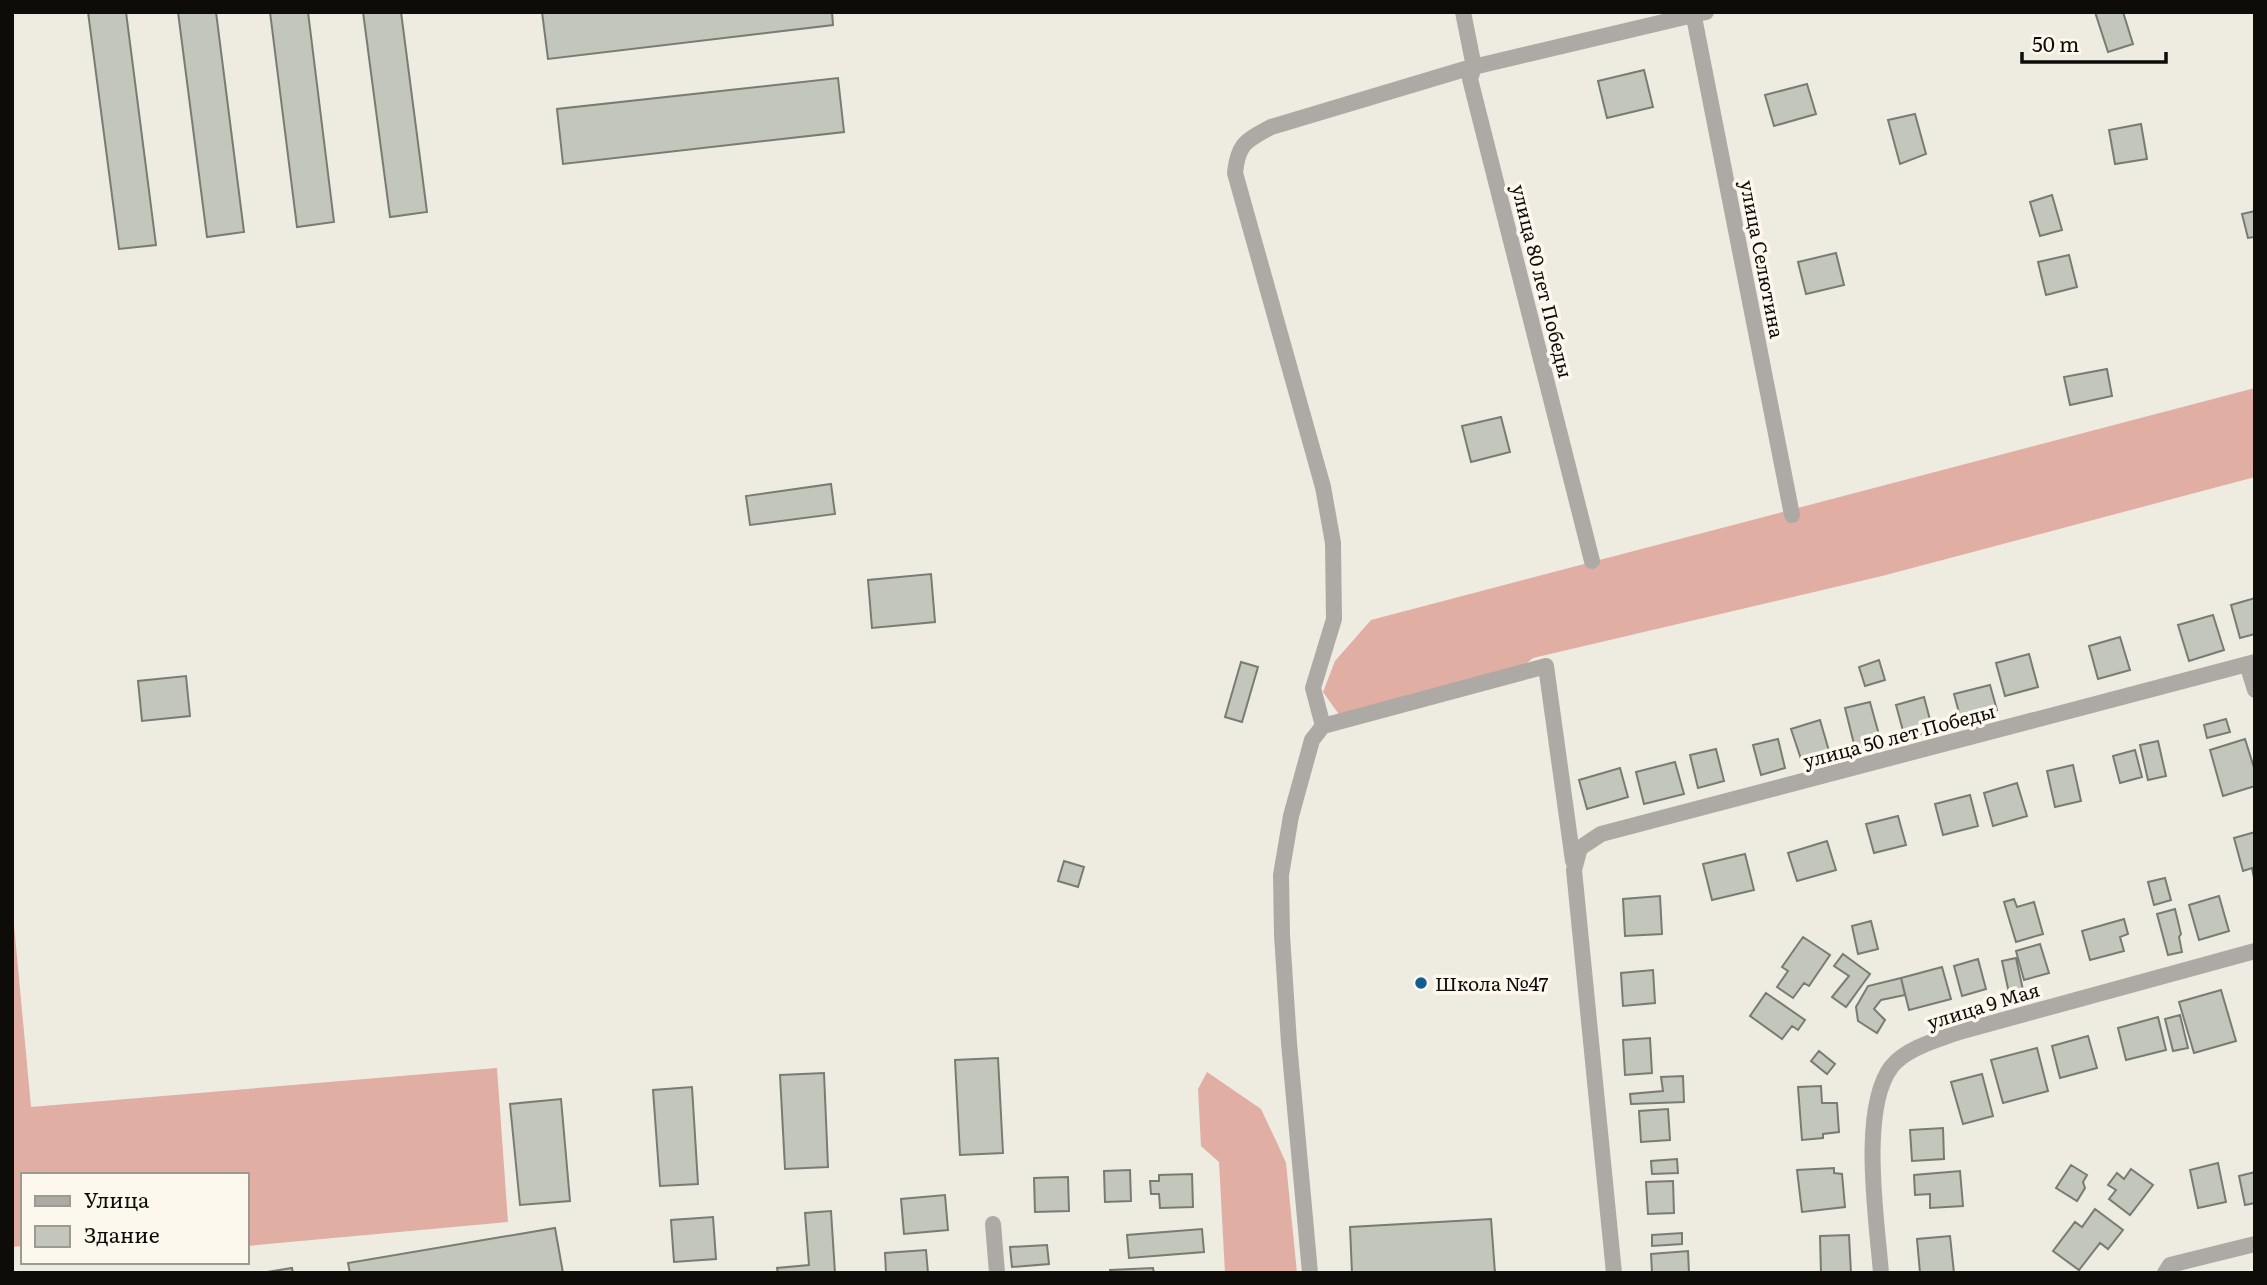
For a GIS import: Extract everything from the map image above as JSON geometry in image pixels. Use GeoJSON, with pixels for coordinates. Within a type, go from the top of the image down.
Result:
{"type":"FeatureCollection","features":[{"type":"Feature","properties":{"kind":"street","name":"улица 80 лет Победы"},"geometry":{"type":"LineString","coordinates":[[1463,12],[1474,66],[1470,79],[1592,561]]}},
{"type":"Feature","properties":{"kind":"street"},"geometry":{"type":"LineString","coordinates":[[1323,726],[1313,688],[1334,619],[1333,543],[1323,487],[1235,173],[1237,154],[1244,142],[1271,127],[1474,66],[1698,13]]}},
{"type":"Feature","properties":{"kind":"street","name":"улица Селютина"},"geometry":{"type":"LineString","coordinates":[[1698,13],[1792,515]]}},
{"type":"Feature","properties":{"kind":"street"},"geometry":{"type":"LineString","coordinates":[[2251,663],[2255,690]]}},
{"type":"Feature","properties":{"kind":"street","name":"улица 50 лет Победы"},"geometry":{"type":"LineString","coordinates":[[1574,870],[1580,848],[1601,834],[2251,663]]}},
{"type":"Feature","properties":{"kind":"street"},"geometry":{"type":"LineString","coordinates":[[1310,1273],[1288,1030],[1281,875],[1291,816],[1312,740],[1323,726],[1546,666],[1574,870],[1614,1273]]}},
{"type":"Feature","properties":{"kind":"street","name":"улица 9 Мая"},"geometry":{"type":"LineString","coordinates":[[1881,1273],[1873,1172],[1874,1115],[1880,1086],[1893,1064],[1917,1048],[1959,1032],[2255,951]]}},
{"type":"Feature","properties":{"kind":"street"},"geometry":{"type":"LineString","coordinates":[[993,1224],[997,1273]]}},
{"type":"Feature","properties":{"kind":"street"},"geometry":{"type":"LineString","coordinates":[[2165,1273],[2170,1265],[2255,1244]]}},
{"type":"Feature","properties":{"kind":"shaded area"},"geometry":{"type":"Polygon","coordinates":[[[2255,388],[2255,477],[1882,576],[1533,658],[1515,673],[1343,720],[1323,692],[1335,661],[1371,620],[2255,388]]]}},
{"type":"Feature","properties":{"kind":"shaded area"},"geometry":{"type":"Polygon","coordinates":[[[14,925],[31,1107],[497,1068],[508,1222],[248,1246],[248,1173],[21,1173],[21,1246],[12,1247],[14,925]]]}},
{"type":"Feature","properties":{"kind":"shaded area"},"geometry":{"type":"Polygon","coordinates":[[[1207,1072],[1261,1109],[1278,1145],[1286,1163],[1297,1273],[1225,1273],[1219,1162],[1201,1146],[1198,1089],[1207,1072]]]}},
{"type":"Feature","properties":{"kind":"building"},"geometry":{"type":"Polygon","coordinates":[[[88,12],[126,12],[156,245],[119,249],[88,12]]]}},
{"type":"Feature","properties":{"kind":"building"},"geometry":{"type":"Polygon","coordinates":[[[178,12],[216,12],[244,232],[207,237],[178,12]]]}},
{"type":"Feature","properties":{"kind":"building"},"geometry":{"type":"Polygon","coordinates":[[[270,12],[308,12],[334,222],[297,227],[270,12]]]}},
{"type":"Feature","properties":{"kind":"building"},"geometry":{"type":"Polygon","coordinates":[[[363,12],[401,12],[427,212],[390,217],[363,12]]]}},
{"type":"Feature","properties":{"kind":"building"},"geometry":{"type":"Polygon","coordinates":[[[542,12],[832,12],[833,25],[548,59],[542,12]]]}},
{"type":"Feature","properties":{"kind":"building"},"geometry":{"type":"Polygon","coordinates":[[[2095,12],[2123,12],[2133,44],[2108,52],[2095,12]]]}},
{"type":"Feature","properties":{"kind":"building"},"geometry":{"type":"Polygon","coordinates":[[[1644,70],[1653,107],[1607,118],[1598,81],[1644,70]]]}},
{"type":"Feature","properties":{"kind":"building"},"geometry":{"type":"Polygon","coordinates":[[[838,78],[844,132],[563,164],[557,109],[838,78]]]}},
{"type":"Feature","properties":{"kind":"building"},"geometry":{"type":"Polygon","coordinates":[[[1807,84],[1816,114],[1774,126],[1765,95],[1807,84]]]}},
{"type":"Feature","properties":{"kind":"building"},"geometry":{"type":"Polygon","coordinates":[[[1915,114],[1926,154],[1900,164],[1888,120],[1915,114]]]}},
{"type":"Feature","properties":{"kind":"building"},"geometry":{"type":"Polygon","coordinates":[[[2141,124],[2147,159],[2115,164],[2109,130],[2141,124]]]}},
{"type":"Feature","properties":{"kind":"building"},"geometry":{"type":"Polygon","coordinates":[[[2052,195],[2062,230],[2040,236],[2030,202],[2052,195]]]}},
{"type":"Feature","properties":{"kind":"building"},"geometry":{"type":"Polygon","coordinates":[[[2255,211],[2255,237],[2248,238],[2242,214],[2255,211]]]}},
{"type":"Feature","properties":{"kind":"building"},"geometry":{"type":"Polygon","coordinates":[[[1836,253],[1844,285],[1806,294],[1798,262],[1836,253]]]}},
{"type":"Feature","properties":{"kind":"building"},"geometry":{"type":"Polygon","coordinates":[[[2069,255],[2077,287],[2046,295],[2038,262],[2069,255]]]}},
{"type":"Feature","properties":{"kind":"building"},"geometry":{"type":"Polygon","coordinates":[[[2107,369],[2112,396],[2070,405],[2064,377],[2107,369]]]}},
{"type":"Feature","properties":{"kind":"building"},"geometry":{"type":"Polygon","coordinates":[[[1501,417],[1510,452],[1471,462],[1462,426],[1501,417]]]}},
{"type":"Feature","properties":{"kind":"building"},"geometry":{"type":"Polygon","coordinates":[[[831,484],[835,514],[750,525],[746,496],[831,484]]]}},
{"type":"Feature","properties":{"kind":"building"},"geometry":{"type":"Polygon","coordinates":[[[931,574],[935,622],[872,628],[868,580],[931,574]]]}},
{"type":"Feature","properties":{"kind":"building"},"geometry":{"type":"Polygon","coordinates":[[[2255,598],[2255,634],[2240,638],[2231,605],[2255,598]]]}},
{"type":"Feature","properties":{"kind":"building"},"geometry":{"type":"Polygon","coordinates":[[[2213,615],[2224,650],[2189,661],[2178,625],[2213,615]]]}},
{"type":"Feature","properties":{"kind":"building"},"geometry":{"type":"Polygon","coordinates":[[[2120,637],[2130,670],[2098,679],[2089,646],[2120,637]]]}},
{"type":"Feature","properties":{"kind":"building"},"geometry":{"type":"Polygon","coordinates":[[[2029,654],[2038,687],[2005,696],[1996,663],[2029,654]]]}},
{"type":"Feature","properties":{"kind":"building"},"geometry":{"type":"Polygon","coordinates":[[[1879,660],[1885,680],[1865,686],[1859,667],[1879,660]]]}},
{"type":"Feature","properties":{"kind":"building"},"geometry":{"type":"Polygon","coordinates":[[[1241,662],[1258,667],[1242,722],[1225,717],[1241,662]]]}},
{"type":"Feature","properties":{"kind":"building"},"geometry":{"type":"Polygon","coordinates":[[[186,676],[190,716],[142,721],[138,681],[186,676]]]}},
{"type":"Feature","properties":{"kind":"building"},"geometry":{"type":"Polygon","coordinates":[[[1990,685],[1997,710],[1961,720],[1954,694],[1990,685]]]}},
{"type":"Feature","properties":{"kind":"building"},"geometry":{"type":"Polygon","coordinates":[[[1924,697],[1933,731],[1905,738],[1896,705],[1924,697]]]}},
{"type":"Feature","properties":{"kind":"building"},"geometry":{"type":"Polygon","coordinates":[[[1870,702],[1881,742],[1855,748],[1845,708],[1870,702]]]}},
{"type":"Feature","properties":{"kind":"building"},"geometry":{"type":"Polygon","coordinates":[[[2226,719],[2230,732],[2207,738],[2204,725],[2226,719]]]}},
{"type":"Feature","properties":{"kind":"building"},"geometry":{"type":"Polygon","coordinates":[[[1820,720],[1829,751],[1801,759],[1791,729],[1820,720]]]}},
{"type":"Feature","properties":{"kind":"building"},"geometry":{"type":"Polygon","coordinates":[[[1778,739],[1785,768],[1761,775],[1753,745],[1778,739]]]}},
{"type":"Feature","properties":{"kind":"building"},"geometry":{"type":"Polygon","coordinates":[[[2245,739],[2255,771],[2255,786],[2223,796],[2210,750],[2245,739]]]}},
{"type":"Feature","properties":{"kind":"building"},"geometry":{"type":"Polygon","coordinates":[[[2158,741],[2166,776],[2148,780],[2140,745],[2158,741]]]}},
{"type":"Feature","properties":{"kind":"building"},"geometry":{"type":"Polygon","coordinates":[[[1716,749],[1724,781],[1698,788],[1690,755],[1716,749]]]}},
{"type":"Feature","properties":{"kind":"building"},"geometry":{"type":"Polygon","coordinates":[[[2135,750],[2142,777],[2120,783],[2113,756],[2135,750]]]}},
{"type":"Feature","properties":{"kind":"building"},"geometry":{"type":"Polygon","coordinates":[[[1675,762],[1684,794],[1644,804],[1636,772],[1675,762]]]}},
{"type":"Feature","properties":{"kind":"building"},"geometry":{"type":"Polygon","coordinates":[[[2073,765],[2081,801],[2055,807],[2047,771],[2073,765]]]}},
{"type":"Feature","properties":{"kind":"building"},"geometry":{"type":"Polygon","coordinates":[[[1620,768],[1628,797],[1587,809],[1579,780],[1620,768]]]}},
{"type":"Feature","properties":{"kind":"building"},"geometry":{"type":"Polygon","coordinates":[[[2017,783],[2027,816],[1993,826],[1984,793],[2017,783]]]}},
{"type":"Feature","properties":{"kind":"building"},"geometry":{"type":"Polygon","coordinates":[[[1970,795],[1978,826],[1943,835],[1935,804],[1970,795]]]}},
{"type":"Feature","properties":{"kind":"building"},"geometry":{"type":"Polygon","coordinates":[[[1898,816],[1906,845],[1874,853],[1866,824],[1898,816]]]}},
{"type":"Feature","properties":{"kind":"building"},"geometry":{"type":"Polygon","coordinates":[[[2255,832],[2254,878],[2252,868],[2243,871],[2234,838],[2255,832]]]}},
{"type":"Feature","properties":{"kind":"building"},"geometry":{"type":"Polygon","coordinates":[[[1827,841],[1836,870],[1797,881],[1788,853],[1827,841]]]}},
{"type":"Feature","properties":{"kind":"building"},"geometry":{"type":"Polygon","coordinates":[[[1745,854],[1754,890],[1712,900],[1703,864],[1745,854]]]}},
{"type":"Feature","properties":{"kind":"building"},"geometry":{"type":"Polygon","coordinates":[[[1064,861],[1084,867],[1078,887],[1058,881],[1064,861]]]}},
{"type":"Feature","properties":{"kind":"building"},"geometry":{"type":"Polygon","coordinates":[[[2165,878],[2171,900],[2154,905],[2148,882],[2165,878]]]}},
{"type":"Feature","properties":{"kind":"building"},"geometry":{"type":"Polygon","coordinates":[[[1660,896],[1662,934],[1625,936],[1623,899],[1660,896]]]}},
{"type":"Feature","properties":{"kind":"building"},"geometry":{"type":"Polygon","coordinates":[[[2219,896],[2229,931],[2199,940],[2189,905],[2219,896]]]}},
{"type":"Feature","properties":{"kind":"building"},"geometry":{"type":"Polygon","coordinates":[[[2014,899],[2017,907],[2034,902],[2043,934],[2016,942],[2004,902],[2014,899]]]}},
{"type":"Feature","properties":{"kind":"building"},"geometry":{"type":"Polygon","coordinates":[[[2175,909],[2182,952],[2168,955],[2157,914],[2175,909]]]}},
{"type":"Feature","properties":{"kind":"building"},"geometry":{"type":"Polygon","coordinates":[[[2124,919],[2128,934],[2120,937],[2124,951],[2090,960],[2082,931],[2124,919]]]}},
{"type":"Feature","properties":{"kind":"building"},"geometry":{"type":"Polygon","coordinates":[[[1871,921],[1878,949],[1858,954],[1852,926],[1871,921]]]}},
{"type":"Feature","properties":{"kind":"building"},"geometry":{"type":"Polygon","coordinates":[[[1803,937],[1830,955],[1809,986],[1804,983],[1793,998],[1777,987],[1788,971],[1782,967],[1803,937]]]}},
{"type":"Feature","properties":{"kind":"building"},"geometry":{"type":"Polygon","coordinates":[[[2040,944],[2049,973],[2024,980],[2016,951],[2040,944]]]}},
{"type":"Feature","properties":{"kind":"building"},"geometry":{"type":"Polygon","coordinates":[[[1843,954],[1870,974],[1846,1007],[1832,997],[1849,976],[1834,966],[1843,954]]]}},
{"type":"Feature","properties":{"kind":"building"},"geometry":{"type":"Polygon","coordinates":[[[2016,958],[2023,990],[2009,993],[2002,961],[2016,958]]]}},
{"type":"Feature","properties":{"kind":"building"},"geometry":{"type":"Polygon","coordinates":[[[1978,959],[1986,989],[1962,996],[1954,966],[1978,959]]]}},
{"type":"Feature","properties":{"kind":"building"},"geometry":{"type":"Polygon","coordinates":[[[1942,967],[1951,999],[1909,1010],[1901,978],[1942,967]]]}},
{"type":"Feature","properties":{"kind":"building"},"geometry":{"type":"Polygon","coordinates":[[[1653,970],[1655,1003],[1623,1006],[1621,973],[1653,970]]]}},
{"type":"Feature","properties":{"kind":"building"},"geometry":{"type":"Polygon","coordinates":[[[1901,978],[1905,995],[1881,1000],[1874,1009],[1885,1020],[1877,1033],[1858,1021],[1856,1007],[1868,986],[1901,978]]]}},
{"type":"Feature","properties":{"kind":"building"},"geometry":{"type":"Polygon","coordinates":[[[2221,990],[2236,1041],[2194,1053],[2179,1002],[2221,990]]]}},
{"type":"Feature","properties":{"kind":"building"},"geometry":{"type":"Polygon","coordinates":[[[1766,993],[1805,1020],[1798,1030],[1792,1026],[1782,1039],[1750,1016],[1766,993]]]}},
{"type":"Feature","properties":{"kind":"building"},"geometry":{"type":"Polygon","coordinates":[[[2180,1015],[2188,1048],[2173,1051],[2165,1019],[2180,1015]]]}},
{"type":"Feature","properties":{"kind":"building"},"geometry":{"type":"Polygon","coordinates":[[[2158,1017],[2166,1050],[2126,1060],[2118,1028],[2158,1017]]]}},
{"type":"Feature","properties":{"kind":"building"},"geometry":{"type":"Polygon","coordinates":[[[2088,1036],[2097,1068],[2060,1078],[2052,1046],[2088,1036]]]}},
{"type":"Feature","properties":{"kind":"building"},"geometry":{"type":"Polygon","coordinates":[[[1650,1038],[1652,1073],[1625,1075],[1623,1040],[1650,1038]]]}},
{"type":"Feature","properties":{"kind":"building"},"geometry":{"type":"Polygon","coordinates":[[[2037,1048],[2048,1091],[2003,1103],[1991,1060],[2037,1048]]]}},
{"type":"Feature","properties":{"kind":"building"},"geometry":{"type":"Polygon","coordinates":[[[1819,1051],[1835,1064],[1827,1074],[1811,1061],[1819,1051]]]}},
{"type":"Feature","properties":{"kind":"building"},"geometry":{"type":"Polygon","coordinates":[[[998,1058],[1003,1153],[960,1155],[955,1060],[998,1058]]]}},
{"type":"Feature","properties":{"kind":"building"},"geometry":{"type":"Polygon","coordinates":[[[824,1073],[828,1167],[785,1169],[780,1075],[824,1073]]]}},
{"type":"Feature","properties":{"kind":"building"},"geometry":{"type":"Polygon","coordinates":[[[1982,1074],[1993,1116],[1963,1124],[1951,1082],[1982,1074]]]}},
{"type":"Feature","properties":{"kind":"building"},"geometry":{"type":"Polygon","coordinates":[[[1683,1076],[1684,1102],[1631,1104],[1630,1094],[1663,1091],[1661,1077],[1683,1076]]]}},
{"type":"Feature","properties":{"kind":"building"},"geometry":{"type":"Polygon","coordinates":[[[1821,1086],[1822,1103],[1837,1103],[1839,1132],[1823,1134],[1823,1138],[1802,1140],[1798,1087],[1821,1086]]]}},
{"type":"Feature","properties":{"kind":"building"},"geometry":{"type":"Polygon","coordinates":[[[692,1087],[698,1184],[660,1186],[653,1090],[692,1087]]]}},
{"type":"Feature","properties":{"kind":"building"},"geometry":{"type":"Polygon","coordinates":[[[561,1099],[570,1201],[520,1205],[510,1104],[561,1099]]]}},
{"type":"Feature","properties":{"kind":"building"},"geometry":{"type":"Polygon","coordinates":[[[1668,1109],[1670,1140],[1641,1142],[1639,1111],[1668,1109]]]}},
{"type":"Feature","properties":{"kind":"building"},"geometry":{"type":"Polygon","coordinates":[[[1943,1128],[1944,1159],[1912,1161],[1910,1130],[1943,1128]]]}},
{"type":"Feature","properties":{"kind":"building"},"geometry":{"type":"Polygon","coordinates":[[[1677,1159],[1678,1173],[1652,1174],[1651,1161],[1677,1159]]]}},
{"type":"Feature","properties":{"kind":"building"},"geometry":{"type":"Polygon","coordinates":[[[2218,1163],[2226,1202],[2198,1208],[2190,1170],[2218,1163]]]}},
{"type":"Feature","properties":{"kind":"building"},"geometry":{"type":"Polygon","coordinates":[[[2071,1165],[2087,1175],[2083,1182],[2085,1188],[2077,1201],[2056,1188],[2071,1165]]]}},
{"type":"Feature","properties":{"kind":"building"},"geometry":{"type":"Polygon","coordinates":[[[1834,1168],[1834,1173],[1842,1174],[1845,1207],[1802,1212],[1797,1170],[1834,1168]]]}},
{"type":"Feature","properties":{"kind":"building"},"geometry":{"type":"Polygon","coordinates":[[[2131,1169],[2153,1185],[2130,1215],[2109,1199],[2116,1190],[2108,1185],[2117,1173],[2124,1179],[2131,1169]]]}},
{"type":"Feature","properties":{"kind":"building"},"geometry":{"type":"Polygon","coordinates":[[[1130,1170],[1131,1201],[1105,1202],[1104,1171],[1130,1170]]]}},
{"type":"Feature","properties":{"kind":"building"},"geometry":{"type":"Polygon","coordinates":[[[1960,1171],[1963,1206],[1930,1208],[1930,1194],[1915,1195],[1914,1175],[1960,1171]]]}},
{"type":"Feature","properties":{"kind":"building"},"geometry":{"type":"Polygon","coordinates":[[[2255,1172],[2255,1203],[2245,1205],[2239,1176],[2255,1172]]]}},
{"type":"Feature","properties":{"kind":"building"},"geometry":{"type":"Polygon","coordinates":[[[1192,1174],[1193,1207],[1160,1208],[1159,1194],[1151,1194],[1150,1181],[1159,1181],[1159,1175],[1192,1174]]]}},
{"type":"Feature","properties":{"kind":"building"},"geometry":{"type":"Polygon","coordinates":[[[1068,1177],[1069,1211],[1035,1212],[1034,1178],[1068,1177]]]}},
{"type":"Feature","properties":{"kind":"building"},"geometry":{"type":"Polygon","coordinates":[[[1673,1181],[1674,1213],[1648,1214],[1646,1182],[1673,1181]]]}},
{"type":"Feature","properties":{"kind":"building"},"geometry":{"type":"Polygon","coordinates":[[[945,1195],[948,1230],[904,1234],[901,1199],[945,1195]]]}},
{"type":"Feature","properties":{"kind":"building"},"geometry":{"type":"Polygon","coordinates":[[[2095,1209],[2123,1230],[2108,1249],[2100,1243],[2079,1270],[2053,1251],[2075,1222],[2082,1227],[2095,1209]]]}},
{"type":"Feature","properties":{"kind":"building"},"geometry":{"type":"Polygon","coordinates":[[[831,1211],[835,1273],[778,1273],[777,1268],[809,1265],[805,1213],[831,1211]]]}},
{"type":"Feature","properties":{"kind":"building"},"geometry":{"type":"Polygon","coordinates":[[[713,1217],[716,1259],[674,1262],[671,1220],[713,1217]]]}},
{"type":"Feature","properties":{"kind":"building"},"geometry":{"type":"Polygon","coordinates":[[[1491,1219],[1495,1273],[1352,1273],[1350,1227],[1491,1219]]]}},
{"type":"Feature","properties":{"kind":"building"},"geometry":{"type":"Polygon","coordinates":[[[555,1228],[563,1273],[350,1273],[348,1263],[555,1228]]]}},
{"type":"Feature","properties":{"kind":"building"},"geometry":{"type":"Polygon","coordinates":[[[1202,1229],[1204,1252],[1129,1258],[1127,1235],[1202,1229]]]}},
{"type":"Feature","properties":{"kind":"building"},"geometry":{"type":"Polygon","coordinates":[[[1682,1233],[1682,1244],[1652,1246],[1652,1235],[1682,1233]]]}},
{"type":"Feature","properties":{"kind":"building"},"geometry":{"type":"Polygon","coordinates":[[[1849,1235],[1851,1273],[1821,1273],[1820,1236],[1849,1235]]]}},
{"type":"Feature","properties":{"kind":"building"},"geometry":{"type":"Polygon","coordinates":[[[1950,1236],[1954,1273],[1920,1273],[1917,1239],[1950,1236]]]}},
{"type":"Feature","properties":{"kind":"building"},"geometry":{"type":"Polygon","coordinates":[[[1047,1245],[1049,1264],[1012,1267],[1010,1247],[1047,1245]]]}},
{"type":"Feature","properties":{"kind":"building"},"geometry":{"type":"Polygon","coordinates":[[[926,1250],[928,1273],[886,1273],[885,1253],[926,1250]]]}},
{"type":"Feature","properties":{"kind":"building"},"geometry":{"type":"Polygon","coordinates":[[[1688,1251],[1689,1273],[1652,1273],[1651,1254],[1688,1251]]]}},
{"type":"Feature","properties":{"kind":"building"},"geometry":{"type":"Polygon","coordinates":[[[292,1268],[293,1273],[261,1273],[292,1268]]]}},
{"type":"Feature","properties":{"kind":"building"},"geometry":{"type":"Polygon","coordinates":[[[1153,1268],[1154,1273],[1110,1273],[1110,1270],[1153,1268]]]}},
{"type":"Feature","properties":{"kind":"place","name":"Школа №47"},"geometry":{"type":"Point","coordinates":[1421,983]}}]}
